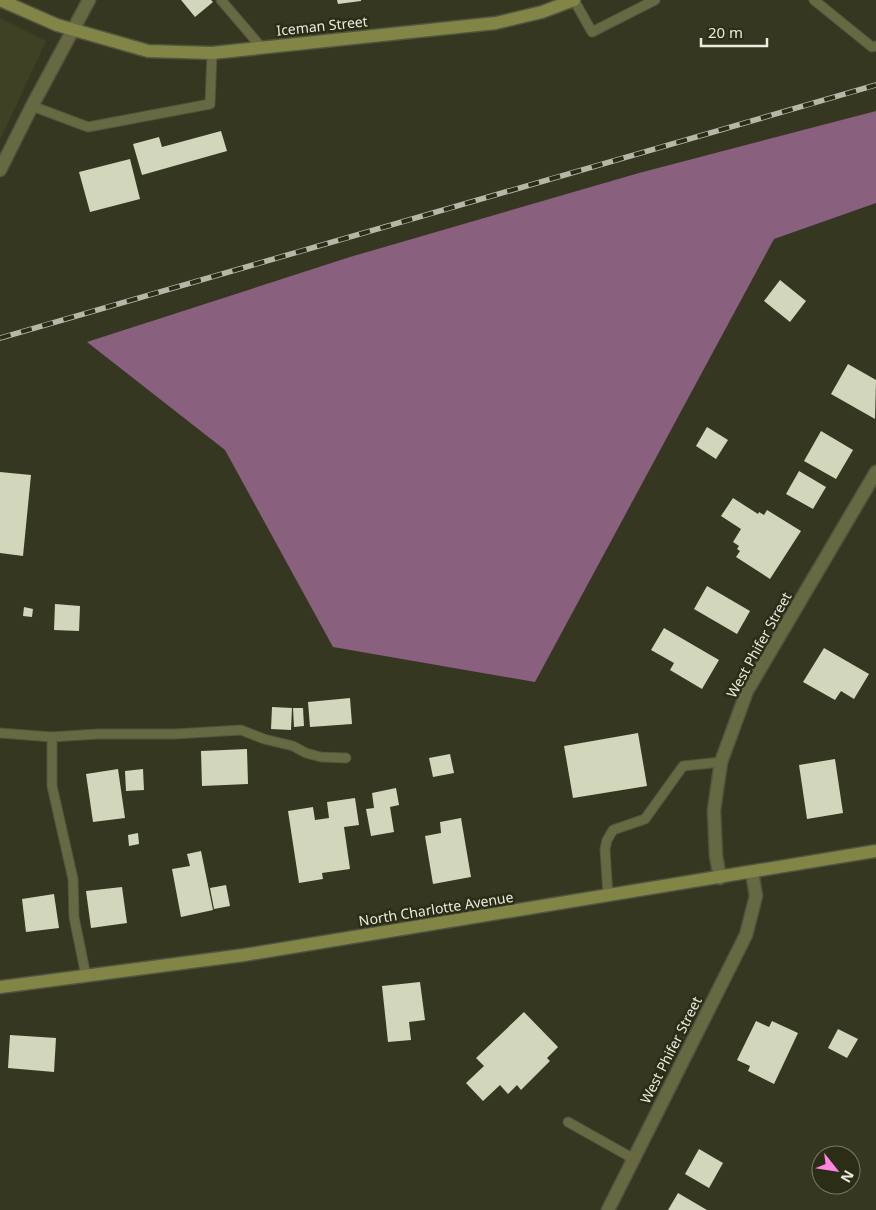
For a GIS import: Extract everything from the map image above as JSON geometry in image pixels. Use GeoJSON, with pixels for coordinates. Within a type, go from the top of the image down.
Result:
{"type":"FeatureCollection","features":[{"type":"Feature","properties":{"kind":"main road","name":"Iceman Street"},"geometry":{"type":"LineString","coordinates":[[0,0],[57,25],[148,52],[212,53],[496,23],[542,12],[574,0]]}},
{"type":"Feature","properties":{"kind":"main road","name":"North Charlotte Avenue"},"geometry":{"type":"LineString","coordinates":[[0,987],[244,955],[876,851]]}},
{"type":"Feature","properties":{"kind":"street"},"geometry":{"type":"LineString","coordinates":[[0,170],[89,0]]}},
{"type":"Feature","properties":{"kind":"street","name":"West Phifer Street"},"geometry":{"type":"LineString","coordinates":[[720,878],[716,856],[714,810],[721,762],[747,691],[876,472]]}},
{"type":"Feature","properties":{"kind":"street","name":"West Phifer Street"},"geometry":{"type":"LineString","coordinates":[[608,1210],[746,935],[756,896],[752,872]]}},
{"type":"Feature","properties":{"kind":"lane"},"geometry":{"type":"LineString","coordinates":[[221,0],[262,48]]}},
{"type":"Feature","properties":{"kind":"lane"},"geometry":{"type":"LineString","coordinates":[[574,0],[592,32],[655,0]]}},
{"type":"Feature","properties":{"kind":"lane"},"geometry":{"type":"LineString","coordinates":[[814,0],[872,47],[876,46]]}},
{"type":"Feature","properties":{"kind":"lane"},"geometry":{"type":"LineString","coordinates":[[32,106],[88,127],[210,104],[212,53]]}},
{"type":"Feature","properties":{"kind":"lane"},"geometry":{"type":"LineString","coordinates":[[0,733],[52,737],[97,734],[175,734],[241,730],[264,739],[294,746],[306,753],[321,757],[346,758]]}},
{"type":"Feature","properties":{"kind":"lane"},"geometry":{"type":"LineString","coordinates":[[52,737],[52,786],[73,879],[74,918],[86,976]]}},
{"type":"Feature","properties":{"kind":"lane"},"geometry":{"type":"LineString","coordinates":[[608,896],[605,849],[607,840],[613,830],[645,819],[683,766],[721,762]]}},
{"type":"Feature","properties":{"kind":"lane"},"geometry":{"type":"LineString","coordinates":[[568,1122],[634,1159]]}},
{"type":"Feature","properties":{"kind":"shaded area"},"geometry":{"type":"Polygon","coordinates":[[[0,18],[46,41],[0,140],[0,18]]]}},
{"type":"Feature","properties":{"kind":"shaded area"},"geometry":{"type":"Polygon","coordinates":[[[876,111],[876,203],[774,239],[535,682],[333,647],[225,450],[87,342],[350,257],[639,173],[876,111]]]}},
{"type":"Feature","properties":{"kind":"building"},"geometry":{"type":"Polygon","coordinates":[[[181,0],[211,0],[213,2],[195,17],[181,0]]]}},
{"type":"Feature","properties":{"kind":"building"},"geometry":{"type":"Polygon","coordinates":[[[337,0],[361,0],[361,1],[338,4],[337,0]]]}},
{"type":"Feature","properties":{"kind":"building"},"geometry":{"type":"Polygon","coordinates":[[[221,131],[227,151],[142,175],[133,144],[159,137],[162,147],[221,131]]]}},
{"type":"Feature","properties":{"kind":"building"},"geometry":{"type":"Polygon","coordinates":[[[130,159],[140,199],[90,212],[79,172],[130,159]]]}},
{"type":"Feature","properties":{"kind":"building"},"geometry":{"type":"Polygon","coordinates":[[[780,280],[806,301],[790,322],[764,301],[780,280]]]}},
{"type":"Feature","properties":{"kind":"building"},"geometry":{"type":"Polygon","coordinates":[[[848,364],[876,380],[875,419],[831,394],[848,364]]]}},
{"type":"Feature","properties":{"kind":"building"},"geometry":{"type":"Polygon","coordinates":[[[707,427],[728,440],[716,459],[696,446],[707,427]]]}},
{"type":"Feature","properties":{"kind":"building"},"geometry":{"type":"Polygon","coordinates":[[[821,431],[853,450],[836,479],[804,461],[821,431]]]}},
{"type":"Feature","properties":{"kind":"building"},"geometry":{"type":"Polygon","coordinates":[[[799,471],[826,487],[813,509],[786,494],[799,471]]]}},
{"type":"Feature","properties":{"kind":"building"},"geometry":{"type":"Polygon","coordinates":[[[0,472],[31,475],[23,556],[0,553],[0,472]]]}},
{"type":"Feature","properties":{"kind":"building"},"geometry":{"type":"Polygon","coordinates":[[[733,498],[758,514],[759,512],[764,515],[767,510],[801,531],[770,579],[736,557],[740,551],[737,549],[739,546],[733,542],[741,529],[721,516],[733,498]]]}},
{"type":"Feature","properties":{"kind":"building"},"geometry":{"type":"Polygon","coordinates":[[[707,586],[750,611],[737,634],[694,609],[707,586]]]}},
{"type":"Feature","properties":{"kind":"building"},"geometry":{"type":"Polygon","coordinates":[[[55,604],[80,606],[79,631],[54,630],[55,604]]]}},
{"type":"Feature","properties":{"kind":"building"},"geometry":{"type":"Polygon","coordinates":[[[24,607],[33,609],[32,617],[23,616],[24,607]]]}},
{"type":"Feature","properties":{"kind":"building"},"geometry":{"type":"Polygon","coordinates":[[[664,628],[719,660],[702,689],[670,670],[674,663],[651,650],[664,628]]]}},
{"type":"Feature","properties":{"kind":"building"},"geometry":{"type":"Polygon","coordinates":[[[824,648],[869,674],[854,699],[841,691],[835,700],[803,682],[824,648]]]}},
{"type":"Feature","properties":{"kind":"building"},"geometry":{"type":"Polygon","coordinates":[[[350,698],[352,724],[310,727],[308,702],[350,698]]]}},
{"type":"Feature","properties":{"kind":"building"},"geometry":{"type":"Polygon","coordinates":[[[272,707],[292,708],[291,730],[271,729],[272,707]]]}},
{"type":"Feature","properties":{"kind":"building"},"geometry":{"type":"Polygon","coordinates":[[[293,708],[303,708],[304,726],[294,727],[293,708]]]}},
{"type":"Feature","properties":{"kind":"building"},"geometry":{"type":"Polygon","coordinates":[[[638,733],[647,786],[573,798],[564,746],[638,733]]]}},
{"type":"Feature","properties":{"kind":"building"},"geometry":{"type":"Polygon","coordinates":[[[247,749],[248,784],[202,786],[201,751],[247,749]]]}},
{"type":"Feature","properties":{"kind":"building"},"geometry":{"type":"Polygon","coordinates":[[[450,754],[454,773],[433,777],[429,758],[450,754]]]}},
{"type":"Feature","properties":{"kind":"building"},"geometry":{"type":"Polygon","coordinates":[[[835,759],[843,813],[807,819],[799,765],[835,759]]]}},
{"type":"Feature","properties":{"kind":"building"},"geometry":{"type":"Polygon","coordinates":[[[118,769],[125,818],[93,822],[86,774],[118,769]]]}},
{"type":"Feature","properties":{"kind":"building"},"geometry":{"type":"Polygon","coordinates":[[[143,769],[144,790],[126,791],[125,771],[143,769]]]}},
{"type":"Feature","properties":{"kind":"building"},"geometry":{"type":"Polygon","coordinates":[[[396,788],[399,805],[390,807],[394,832],[371,836],[366,809],[374,808],[372,793],[396,788]]]}},
{"type":"Feature","properties":{"kind":"building"},"geometry":{"type":"Polygon","coordinates":[[[355,798],[359,825],[344,827],[350,869],[322,873],[323,879],[299,883],[288,811],[313,807],[315,820],[329,818],[327,802],[355,798]]]}},
{"type":"Feature","properties":{"kind":"building"},"geometry":{"type":"Polygon","coordinates":[[[461,818],[471,877],[433,884],[425,836],[441,833],[440,822],[461,818]]]}},
{"type":"Feature","properties":{"kind":"building"},"geometry":{"type":"Polygon","coordinates":[[[138,833],[139,844],[129,846],[128,835],[138,833]]]}},
{"type":"Feature","properties":{"kind":"building"},"geometry":{"type":"Polygon","coordinates":[[[201,851],[213,910],[181,917],[172,869],[190,866],[187,854],[201,851]]]}},
{"type":"Feature","properties":{"kind":"building"},"geometry":{"type":"Polygon","coordinates":[[[226,885],[230,906],[214,909],[210,888],[226,885]]]}},
{"type":"Feature","properties":{"kind":"building"},"geometry":{"type":"Polygon","coordinates":[[[122,887],[127,923],[91,928],[86,891],[122,887]]]}},
{"type":"Feature","properties":{"kind":"building"},"geometry":{"type":"Polygon","coordinates":[[[54,894],[59,928],[26,932],[22,899],[54,894]]]}},
{"type":"Feature","properties":{"kind":"building"},"geometry":{"type":"Polygon","coordinates":[[[420,982],[425,1020],[409,1022],[411,1040],[388,1042],[382,986],[420,982]]]}},
{"type":"Feature","properties":{"kind":"building"},"geometry":{"type":"Polygon","coordinates":[[[524,1012],[558,1047],[547,1058],[550,1061],[521,1090],[517,1085],[508,1094],[500,1085],[483,1101],[466,1083],[484,1066],[476,1058],[524,1012]]]}},
{"type":"Feature","properties":{"kind":"building"},"geometry":{"type":"Polygon","coordinates":[[[756,1021],[769,1027],[772,1021],[798,1033],[774,1084],[748,1071],[750,1066],[737,1060],[756,1021]]]}},
{"type":"Feature","properties":{"kind":"building"},"geometry":{"type":"Polygon","coordinates":[[[838,1029],[858,1039],[847,1058],[828,1048],[838,1029]]]}},
{"type":"Feature","properties":{"kind":"building"},"geometry":{"type":"Polygon","coordinates":[[[10,1035],[56,1038],[54,1072],[8,1068],[10,1035]]]}},
{"type":"Feature","properties":{"kind":"building"},"geometry":{"type":"Polygon","coordinates":[[[699,1149],[723,1163],[709,1188],[685,1174],[699,1149]]]}},
{"type":"Feature","properties":{"kind":"building"},"geometry":{"type":"Polygon","coordinates":[[[678,1193],[707,1210],[668,1210],[678,1193]]]}},
{"type":"Feature","properties":{"kind":"railway"},"geometry":{"type":"LineString","coordinates":[[0,338],[876,85]]}}]}
